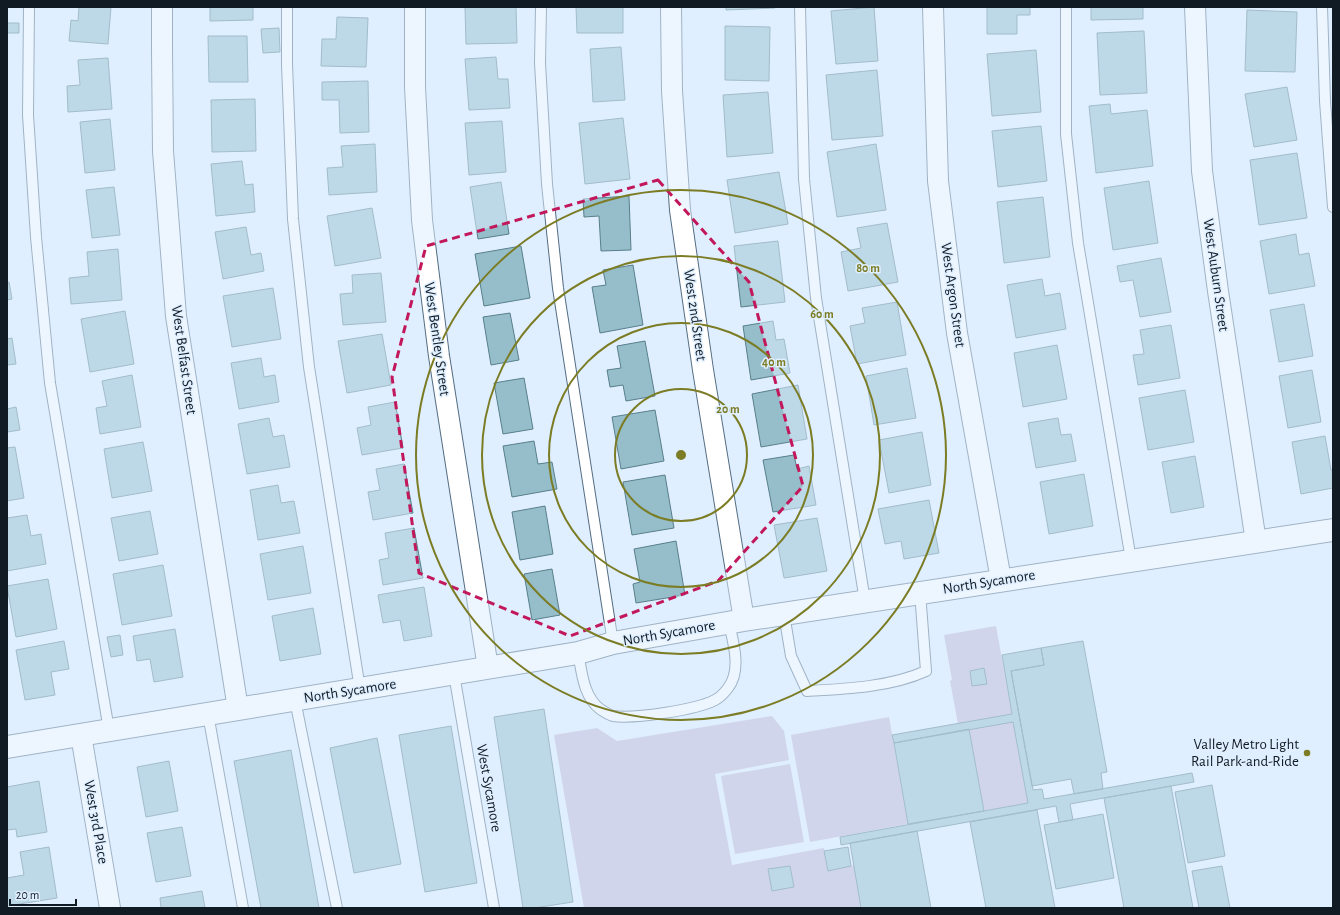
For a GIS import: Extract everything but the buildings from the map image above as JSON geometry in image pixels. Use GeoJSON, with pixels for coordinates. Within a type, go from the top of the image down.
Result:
{"type":"FeatureCollection","features":[{"type":"Feature","properties":{"kind":"street","name":"West Belfast Street"},"geometry":{"type":"LineString","coordinates":[[162,7],[164,151],[176,316],[238,709]]}},
{"type":"Feature","properties":{"kind":"street","name":"West Bentley Street"},"geometry":{"type":"LineString","coordinates":[[415,7],[415,87],[422,220],[439,356],[488,668]]}},
{"type":"Feature","properties":{"kind":"street","name":"West 2nd Street"},"geometry":{"type":"LineString","coordinates":[[671,7],[672,90],[680,210],[737,621]]}},
{"type":"Feature","properties":{"kind":"street","name":"West Argon Street"},"geometry":{"type":"LineString","coordinates":[[933,7],[938,181],[957,333],[1001,580]]}},
{"type":"Feature","properties":{"kind":"street","name":"West Auburn Street"},"geometry":{"type":"LineString","coordinates":[[1195,7],[1202,171],[1218,291],[1256,542]]}},
{"type":"Feature","properties":{"kind":"street","name":"North Sycamore"},"geometry":{"type":"LineString","coordinates":[[7,747],[578,653],[613,643],[737,621],[1333,530]]}},
{"type":"Feature","properties":{"kind":"street","name":"West 3rd Place"},"geometry":{"type":"LineString","coordinates":[[81,735],[110,908]]}},
{"type":"Feature","properties":{"kind":"lane"},"geometry":{"type":"LineString","coordinates":[[29,7],[28,115],[36,237],[50,383],[109,730]]}},
{"type":"Feature","properties":{"kind":"lane"},"geometry":{"type":"LineString","coordinates":[[286,7],[293,219],[309,367],[360,689]]}},
{"type":"Feature","properties":{"kind":"lane"},"geometry":{"type":"LineString","coordinates":[[541,7],[540,63],[547,184],[558,288],[613,643]]}},
{"type":"Feature","properties":{"kind":"lane"},"geometry":{"type":"LineString","coordinates":[[800,7],[804,179],[816,298],[865,601]]}},
{"type":"Feature","properties":{"kind":"lane"},"geometry":{"type":"LineString","coordinates":[[1066,7],[1066,134],[1078,243],[1131,560]]}},
{"type":"Feature","properties":{"kind":"lane"},"geometry":{"type":"LineString","coordinates":[[1322,7],[1329,101],[1333,207]]}},
{"type":"Feature","properties":{"kind":"lane"},"geometry":{"type":"LineString","coordinates":[[784,614],[791,656],[807,691],[848,689],[911,679],[926,672],[920,592]]}},
{"type":"Feature","properties":{"kind":"lane"},"geometry":{"type":"LineString","coordinates":[[578,653],[587,692],[592,701],[611,716],[629,717],[694,707],[716,700],[728,688],[732,681],[735,661],[737,621]]}},
{"type":"Feature","properties":{"kind":"lane","name":"West Sycamore"},"geometry":{"type":"LineString","coordinates":[[454,674],[494,908]]}},
{"type":"Feature","properties":{"kind":"lane"},"geometry":{"type":"LineString","coordinates":[[295,700],[337,908]]}},
{"type":"Feature","properties":{"kind":"lane"},"geometry":{"type":"LineString","coordinates":[[208,714],[243,908]]}},
{"type":"Feature","properties":{"kind":"highlighted area"},"geometry":{"type":"Polygon","coordinates":[[[658,180],[749,282],[803,486],[718,581],[570,636],[419,573],[392,377],[426,246],[658,180]]]}},
{"type":"Feature","properties":{"kind":"shaded area"},"geometry":{"type":"Polygon","coordinates":[[[996,626],[1012,714],[958,724],[950,681],[952,680],[944,635],[996,626]]]}},
{"type":"Feature","properties":{"kind":"shaded area"},"geometry":{"type":"Polygon","coordinates":[[[772,716],[784,731],[789,760],[715,774],[732,865],[824,848],[828,871],[854,865],[861,908],[584,908],[554,735],[597,728],[617,741],[772,716]]]}},
{"type":"Feature","properties":{"kind":"shaded area"},"geometry":{"type":"Polygon","coordinates":[[[889,717],[908,824],[810,842],[791,735],[889,717]]]}},
{"type":"Feature","properties":{"kind":"shaded area"},"geometry":{"type":"Polygon","coordinates":[[[1013,722],[1028,803],[984,811],[969,729],[1013,722]]]}},
{"type":"Feature","properties":{"kind":"shaded area"},"geometry":{"type":"Polygon","coordinates":[[[790,764],[804,842],[735,854],[721,776],[790,764]]]}},
{"type":"Feature","properties":{"kind":"place","name":"Valley Metro Light Rail Park-and-Ride"},"geometry":{"type":"Point","coordinates":[1307,753]}}]}
